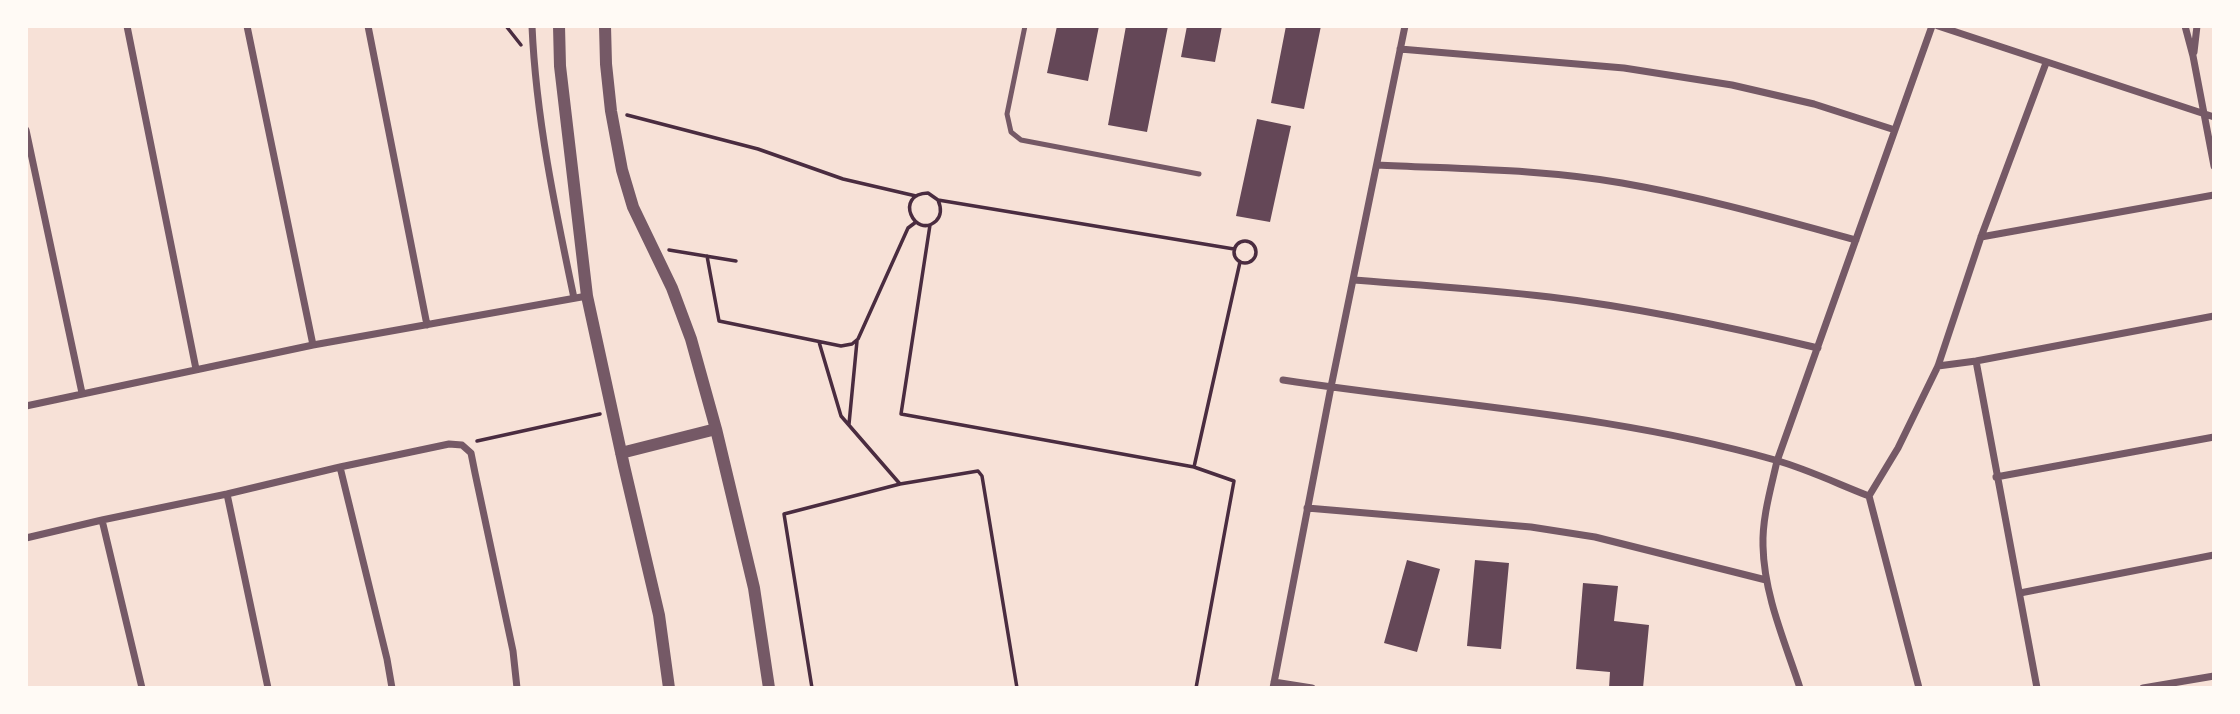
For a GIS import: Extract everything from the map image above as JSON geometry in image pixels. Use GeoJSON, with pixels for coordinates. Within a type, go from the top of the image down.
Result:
{"type":"FeatureCollection","features":[{"type":"Feature","properties":{"kind":"street"},"geometry":{"type":"LineString","coordinates":[[127,26],[196,369]]}},
{"type":"Feature","properties":{"kind":"street"},"geometry":{"type":"LineString","coordinates":[[247,26],[313,345]]}},
{"type":"Feature","properties":{"kind":"street"},"geometry":{"type":"LineString","coordinates":[[368,26],[426,325]]}},
{"type":"Feature","properties":{"kind":"street"},"geometry":{"type":"LineString","coordinates":[[532,26],[550,181],[612,412],[659,615],[669,688]]}},
{"type":"Feature","properties":{"kind":"street"},"geometry":{"type":"LineString","coordinates":[[559,26],[560,66],[581,297]]}},
{"type":"Feature","properties":{"kind":"street"},"geometry":{"type":"LineString","coordinates":[[604,26],[611,111],[622,170],[633,207],[672,288],[691,340],[716,429],[754,588],[769,688]]}},
{"type":"Feature","properties":{"kind":"street"},"geometry":{"type":"LineString","coordinates":[[1312,688],[1273,685],[1405,26]]}},
{"type":"Feature","properties":{"kind":"street"},"geometry":{"type":"LineString","coordinates":[[1800,688],[1766,580],[1763,544],[1768,506],[1777,461],[1932,26]]}},
{"type":"Feature","properties":{"kind":"street"},"geometry":{"type":"LineString","coordinates":[[1938,26],[2214,117]]}},
{"type":"Feature","properties":{"kind":"street"},"geometry":{"type":"LineString","coordinates":[[2185,26],[2214,166]]}},
{"type":"Feature","properties":{"kind":"street"},"geometry":{"type":"LineString","coordinates":[[2193,57],[2197,26]]}},
{"type":"Feature","properties":{"kind":"street"},"geometry":{"type":"LineString","coordinates":[[1400,49],[1624,68],[1732,85],[1803,102],[1895,130]]}},
{"type":"Feature","properties":{"kind":"street"},"geometry":{"type":"LineString","coordinates":[[1919,688],[1869,496],[1898,448],[1938,366],[1981,237],[2046,63]]}},
{"type":"Feature","properties":{"kind":"street"},"geometry":{"type":"LineString","coordinates":[[26,130],[82,393]]}},
{"type":"Feature","properties":{"kind":"street"},"geometry":{"type":"LineString","coordinates":[[1377,165],[1545,174],[1621,183],[1733,206],[1856,240]]}},
{"type":"Feature","properties":{"kind":"street"},"geometry":{"type":"LineString","coordinates":[[1981,237],[2214,195]]}},
{"type":"Feature","properties":{"kind":"street"},"geometry":{"type":"LineString","coordinates":[[1353,280],[1549,297],[1632,309],[1733,327],[1818,348]]}},
{"type":"Feature","properties":{"kind":"street"},"geometry":{"type":"LineString","coordinates":[[26,405],[313,345],[581,297]]}},
{"type":"Feature","properties":{"kind":"street"},"geometry":{"type":"LineString","coordinates":[[1938,366],[2214,316]]}},
{"type":"Feature","properties":{"kind":"street"},"geometry":{"type":"LineString","coordinates":[[1976,361],[2037,688]]}},
{"type":"Feature","properties":{"kind":"street"},"geometry":{"type":"LineString","coordinates":[[1283,380],[1635,427],[1777,461],[1869,496]]}},
{"type":"Feature","properties":{"kind":"street"},"geometry":{"type":"LineString","coordinates":[[621,453],[716,429]]}},
{"type":"Feature","properties":{"kind":"street"},"geometry":{"type":"LineString","coordinates":[[1997,477],[2214,437]]}},
{"type":"Feature","properties":{"kind":"street"},"geometry":{"type":"LineString","coordinates":[[26,538],[340,467],[449,444],[462,445],[471,453],[513,651],[517,688]]}},
{"type":"Feature","properties":{"kind":"street"},"geometry":{"type":"LineString","coordinates":[[340,467],[392,688]]}},
{"type":"Feature","properties":{"kind":"street"},"geometry":{"type":"LineString","coordinates":[[227,494],[268,688]]}},
{"type":"Feature","properties":{"kind":"street"},"geometry":{"type":"LineString","coordinates":[[1307,508],[1531,527],[1595,537],[1766,580]]}},
{"type":"Feature","properties":{"kind":"street"},"geometry":{"type":"LineString","coordinates":[[102,520],[142,688]]}},
{"type":"Feature","properties":{"kind":"street"},"geometry":{"type":"LineString","coordinates":[[2020,593],[2214,555]]}},
{"type":"Feature","properties":{"kind":"street"},"geometry":{"type":"LineString","coordinates":[[2143,688],[2214,676]]}},
{"type":"Feature","properties":{"kind":"lane"},"geometry":{"type":"LineString","coordinates":[[1025,26],[1007,114],[1011,132],[1021,140],[1199,174]]}},
{"type":"Feature","properties":{"kind":"path"},"geometry":{"type":"LineString","coordinates":[[611,111],[758,149],[843,179],[916,196],[928,193],[938,200],[1234,249]]}},
{"type":"Feature","properties":{"kind":"path"},"geometry":{"type":"LineString","coordinates":[[916,196],[909,209],[916,222],[923,225],[930,225],[941,214],[938,200]]}},
{"type":"Feature","properties":{"kind":"path"},"geometry":{"type":"LineString","coordinates":[[848,424],[858,339],[908,228],[916,222]]}},
{"type":"Feature","properties":{"kind":"path"},"geometry":{"type":"LineString","coordinates":[[930,225],[901,414],[1194,467],[1234,481],[1196,688]]}},
{"type":"Feature","properties":{"kind":"path"},"geometry":{"type":"LineString","coordinates":[[1249,242],[1255,248],[1254,258],[1245,263],[1240,262],[1234,249],[1236,245],[1249,242]]}},
{"type":"Feature","properties":{"kind":"path"},"geometry":{"type":"LineString","coordinates":[[651,247],[736,261]]}},
{"type":"Feature","properties":{"kind":"path"},"geometry":{"type":"LineString","coordinates":[[707,256],[719,321],[841,346],[852,344],[858,339]]}},
{"type":"Feature","properties":{"kind":"path"},"geometry":{"type":"LineString","coordinates":[[1194,467],[1240,262]]}},
{"type":"Feature","properties":{"kind":"path"},"geometry":{"type":"LineString","coordinates":[[818,342],[841,416],[900,484]]}},
{"type":"Feature","properties":{"kind":"path"},"geometry":{"type":"LineString","coordinates":[[462,445],[612,412]]}},
{"type":"Feature","properties":{"kind":"path"},"geometry":{"type":"LineString","coordinates":[[812,688],[784,514],[900,484],[978,471],[982,476],[1017,688]]}},
{"type":"Feature","properties":{"kind":"building"},"geometry":{"type":"Polygon","coordinates":[[[1057,26],[1099,26],[1088,81],[1047,73],[1057,26]]]}},
{"type":"Feature","properties":{"kind":"building"},"geometry":{"type":"Polygon","coordinates":[[[1126,26],[1168,26],[1147,132],[1108,125],[1126,26]]]}},
{"type":"Feature","properties":{"kind":"building"},"geometry":{"type":"Polygon","coordinates":[[[1187,26],[1222,26],[1215,62],[1181,57],[1187,26]]]}},
{"type":"Feature","properties":{"kind":"building"},"geometry":{"type":"Polygon","coordinates":[[[1286,26],[1321,26],[1304,109],[1271,103],[1286,26]]]}},
{"type":"Feature","properties":{"kind":"building"},"geometry":{"type":"Polygon","coordinates":[[[1257,119],[1291,126],[1270,222],[1236,216],[1257,119]]]}},
{"type":"Feature","properties":{"kind":"building"},"geometry":{"type":"Polygon","coordinates":[[[1407,560],[1440,569],[1417,652],[1384,643],[1407,560]]]}},
{"type":"Feature","properties":{"kind":"building"},"geometry":{"type":"Polygon","coordinates":[[[1475,560],[1509,563],[1501,649],[1467,646],[1475,560]]]}},
{"type":"Feature","properties":{"kind":"building"},"geometry":{"type":"Polygon","coordinates":[[[1583,583],[1618,586],[1614,621],[1649,625],[1643,688],[1609,688],[1610,672],[1576,669],[1583,583]]]}}]}
